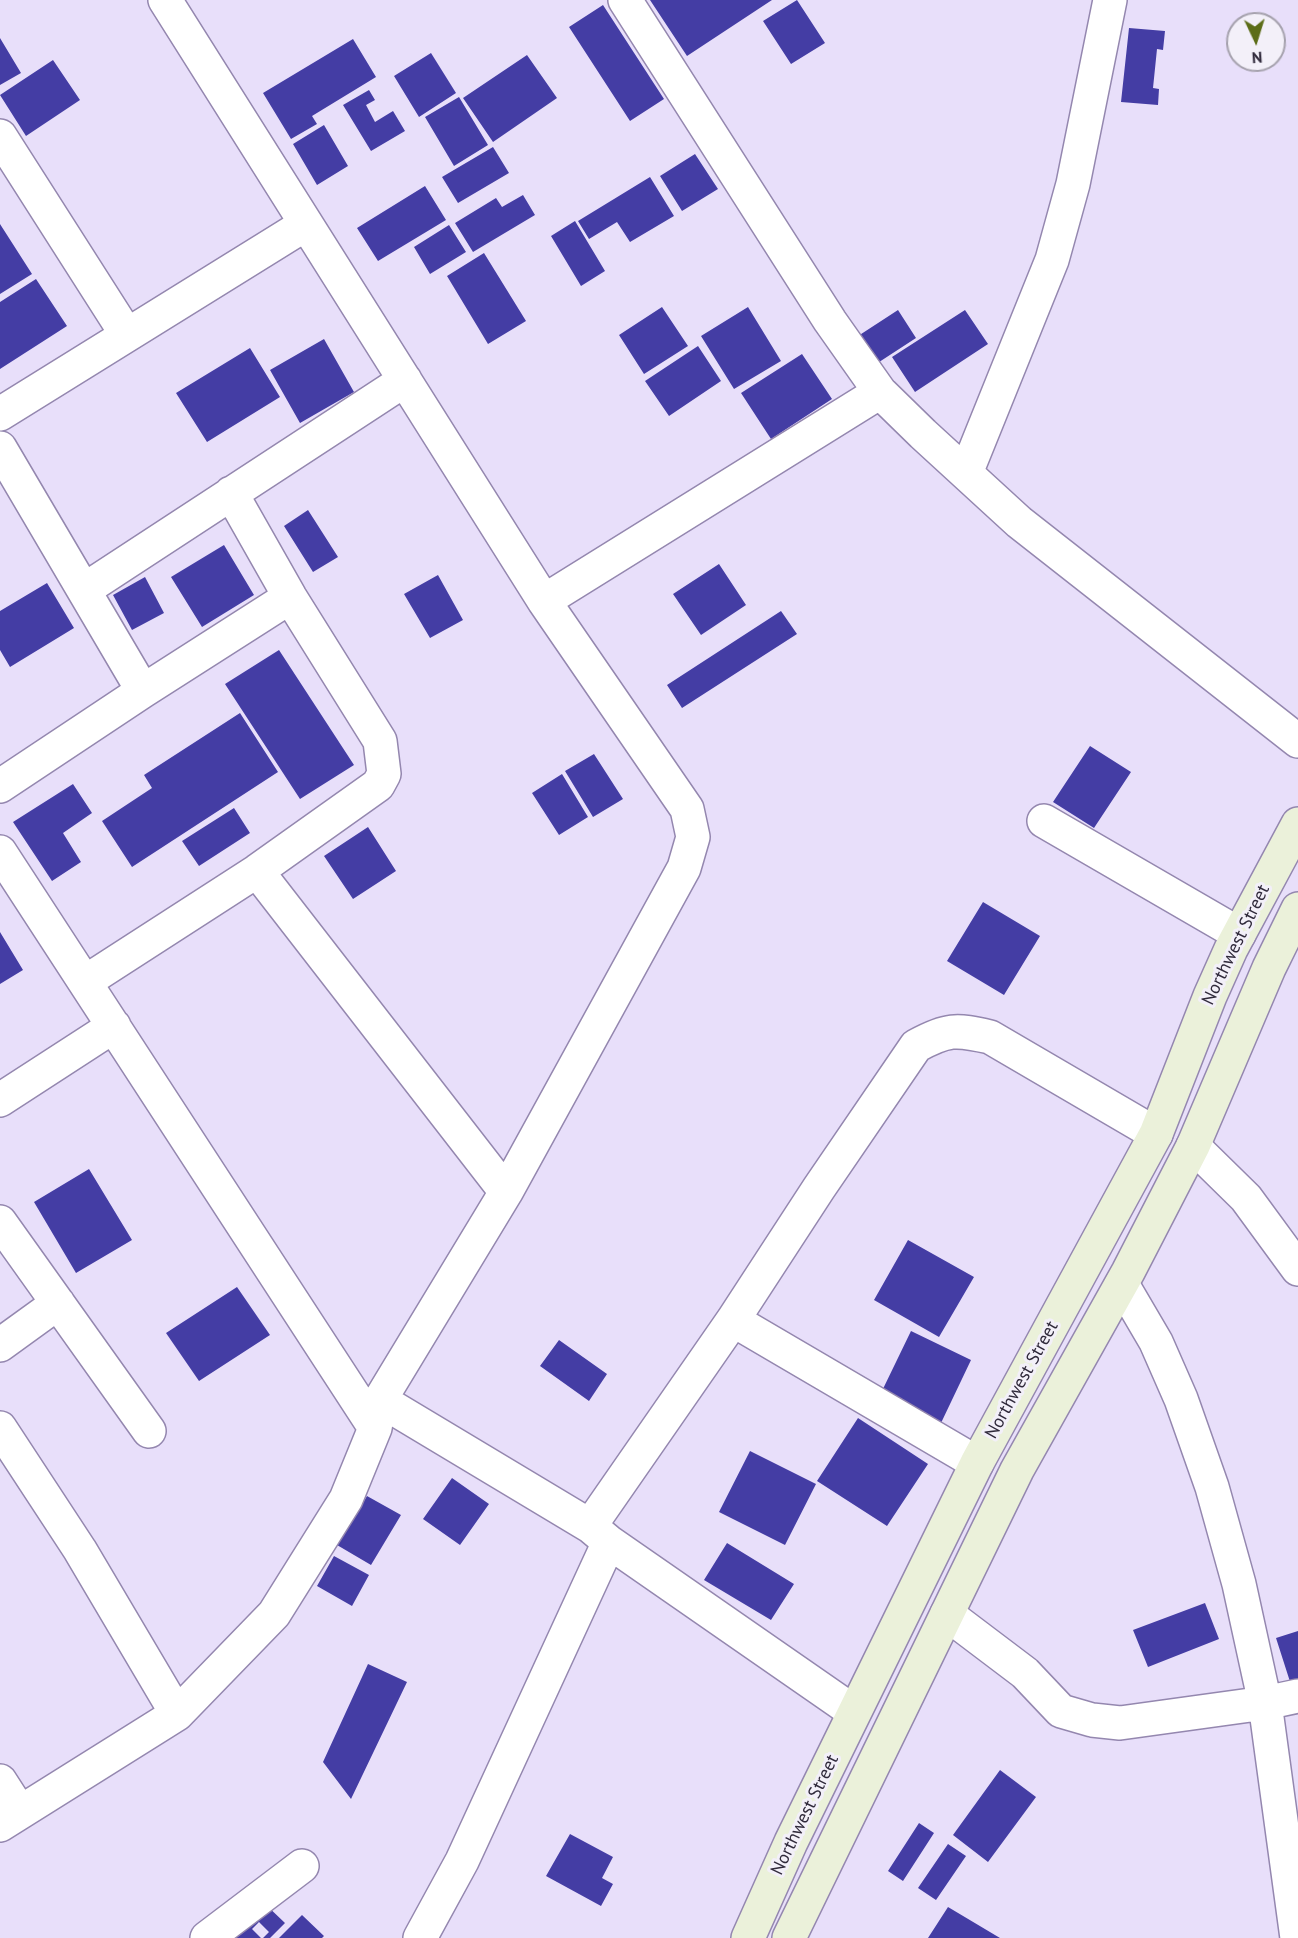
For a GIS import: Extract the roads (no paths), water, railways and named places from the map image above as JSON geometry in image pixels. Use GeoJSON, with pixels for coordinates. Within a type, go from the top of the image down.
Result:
{"type":"FeatureCollection","features":[{"type":"Feature","properties":{"kind":"main road","name":"Northwest Street"},"geometry":{"type":"LineString","coordinates":[[748,1938],[791,1842],[977,1463],[1156,1134],[1210,996],[1239,934],[1298,824]]}},
{"type":"Feature","properties":{"kind":"main road"},"geometry":{"type":"LineString","coordinates":[[789,1938],[1017,1470],[1122,1284],[1193,1146],[1269,968],[1298,909]]}},
{"type":"Feature","properties":{"kind":"street"},"geometry":{"type":"LineString","coordinates":[[0,1781],[10,1818],[177,1714],[274,1614],[346,1499],[377,1414],[506,1192],[684,868],[693,837],[687,810],[544,601],[165,0]]}},
{"type":"Feature","properties":{"kind":"street"},"geometry":{"type":"LineString","coordinates":[[626,0],[830,321],[880,392],[1019,522],[1298,741]]}},
{"type":"Feature","properties":{"kind":"street"},"geometry":{"type":"LineString","coordinates":[[966,474],[1052,260],[1073,184],[1110,0]]}},
{"type":"Feature","properties":{"kind":"street"},"geometry":{"type":"LineString","coordinates":[[5,155],[126,335]]}},
{"type":"Feature","properties":{"kind":"street"},"geometry":{"type":"LineString","coordinates":[[0,414],[306,224]]}},
{"type":"Feature","properties":{"kind":"street"},"geometry":{"type":"LineString","coordinates":[[84,590],[405,380]]}},
{"type":"Feature","properties":{"kind":"street"},"geometry":{"type":"LineString","coordinates":[[544,601],[880,392]]}},
{"type":"Feature","properties":{"kind":"street"},"geometry":{"type":"LineString","coordinates":[[0,448],[143,691]]}},
{"type":"Feature","properties":{"kind":"street"},"geometry":{"type":"LineString","coordinates":[[85,982],[257,871],[378,785],[384,774],[380,741],[290,597],[231,493]]}},
{"type":"Feature","properties":{"kind":"street"},"geometry":{"type":"LineString","coordinates":[[0,786],[290,597]]}},
{"type":"Feature","properties":{"kind":"street"},"geometry":{"type":"LineString","coordinates":[[1044,821],[1239,934]]}},
{"type":"Feature","properties":{"kind":"street"},"geometry":{"type":"LineString","coordinates":[[1,858],[377,1414],[599,1534],[854,1712]]}},
{"type":"Feature","properties":{"kind":"street"},"geometry":{"type":"LineString","coordinates":[[257,871],[506,1192]]}},
{"type":"Feature","properties":{"kind":"street"},"geometry":{"type":"LineString","coordinates":[[0,1101],[114,1026]]}},
{"type":"Feature","properties":{"kind":"street"},"geometry":{"type":"LineString","coordinates":[[420,1938],[462,1861],[599,1534],[733,1320],[916,1046],[940,1033],[965,1031],[990,1037],[1156,1134]]}},
{"type":"Feature","properties":{"kind":"street"},"geometry":{"type":"LineString","coordinates":[[1193,1146],[1246,1198],[1298,1269]]}},
{"type":"Feature","properties":{"kind":"street"},"geometry":{"type":"LineString","coordinates":[[0,1222],[149,1431]]}},
{"type":"Feature","properties":{"kind":"street"},"geometry":{"type":"LineString","coordinates":[[1122,1284],[1156,1342],[1181,1399],[1212,1487],[1239,1584],[1265,1702],[1297,1938]]}},
{"type":"Feature","properties":{"kind":"street"},"geometry":{"type":"LineString","coordinates":[[0,1345],[58,1303]]}},
{"type":"Feature","properties":{"kind":"street"},"geometry":{"type":"LineString","coordinates":[[733,1320],[977,1463]]}},
{"type":"Feature","properties":{"kind":"street"},"geometry":{"type":"LineString","coordinates":[[0,1428],[81,1550],[177,1714]]}},
{"type":"Feature","properties":{"kind":"street"},"geometry":{"type":"LineString","coordinates":[[947,1614],[1025,1673],[1061,1711],[1092,1720],[1120,1723],[1298,1696]]}},
{"type":"Feature","properties":{"kind":"street"},"geometry":{"type":"LineString","coordinates":[[207,1938],[302,1866]]}}]}
